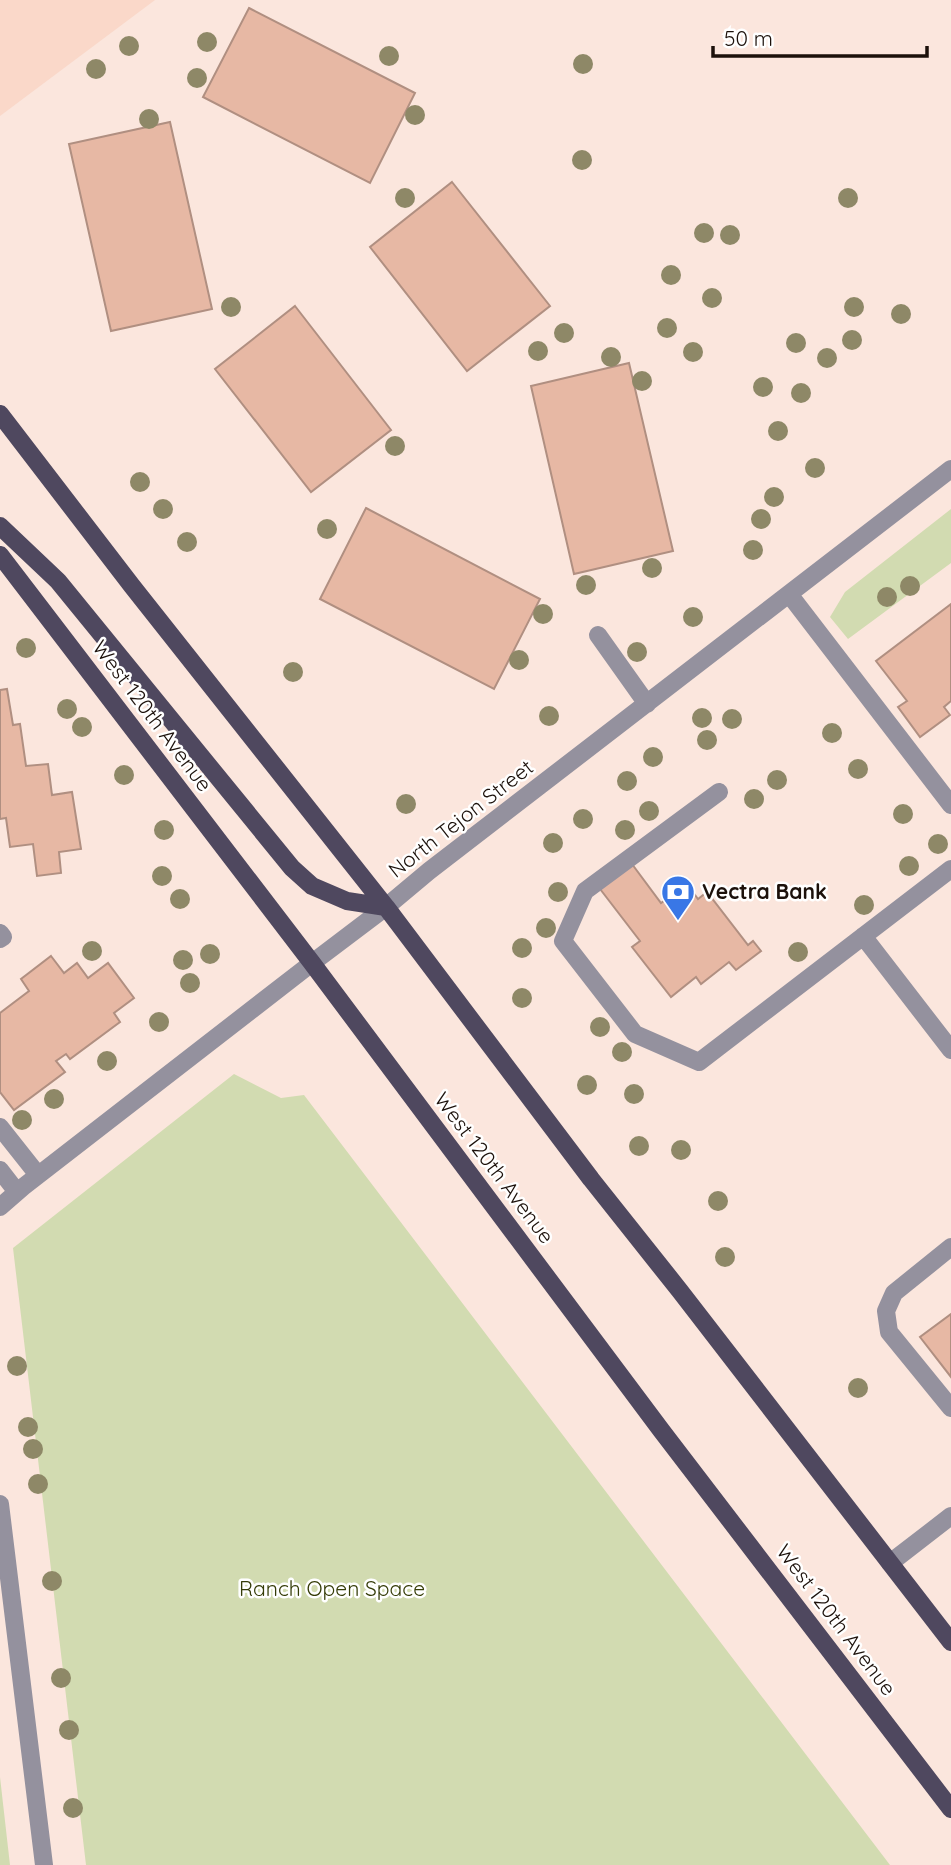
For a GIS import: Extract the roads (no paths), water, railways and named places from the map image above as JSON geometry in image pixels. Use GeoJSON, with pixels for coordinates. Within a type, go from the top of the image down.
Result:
{"type":"FeatureCollection","features":[{"type":"Feature","properties":{"kind":"main road"},"geometry":{"type":"LineString","coordinates":[[0,414],[132,586],[386,907],[591,1179],[680,1290],[951,1642]]}},
{"type":"Feature","properties":{"kind":"main road"},"geometry":{"type":"LineString","coordinates":[[0,526],[58,581],[292,868],[312,886],[346,901],[386,907]]}},
{"type":"Feature","properties":{"kind":"main road","name":"West 120th Avenue"},"geometry":{"type":"LineString","coordinates":[[0,555],[951,1809]]}},
{"type":"Feature","properties":{"kind":"street","name":"North Tejon Street"},"geometry":{"type":"LineString","coordinates":[[0,1207],[429,871],[951,469]]}},
{"type":"Feature","properties":{"kind":"street"},"geometry":{"type":"LineString","coordinates":[[789,594],[951,805]]}},
{"type":"Feature","properties":{"kind":"street"},"geometry":{"type":"LineString","coordinates":[[598,635],[648,704]]}},
{"type":"Feature","properties":{"kind":"street"},"geometry":{"type":"LineString","coordinates":[[719,792],[585,891],[563,941],[635,1034],[698,1062],[951,869]]}},
{"type":"Feature","properties":{"kind":"street"},"geometry":{"type":"LineString","coordinates":[[0,933],[3,936],[0,939]]}},
{"type":"Feature","properties":{"kind":"street"},"geometry":{"type":"LineString","coordinates":[[863,936],[951,1049]]}},
{"type":"Feature","properties":{"kind":"street"},"geometry":{"type":"LineString","coordinates":[[0,1127],[38,1175]]}},
{"type":"Feature","properties":{"kind":"street"},"geometry":{"type":"LineString","coordinates":[[0,1170],[17,1192]]}},
{"type":"Feature","properties":{"kind":"street"},"geometry":{"type":"LineString","coordinates":[[951,1247],[894,1293],[886,1311],[889,1332],[951,1408]]}},
{"type":"Feature","properties":{"kind":"street"},"geometry":{"type":"LineString","coordinates":[[0,1504],[44,1865]]}},
{"type":"Feature","properties":{"kind":"street"},"geometry":{"type":"LineString","coordinates":[[890,1563],[951,1516]]}},
{"type":"Feature","properties":{"kind":"place","name":"Vectra Bank"},"geometry":{"type":"Point","coordinates":[678,922]}},
{"type":"Feature","properties":{"kind":"park label","name":"Ranch Open Space"},"geometry":{"type":"Point","coordinates":[332,1589]}}]}
